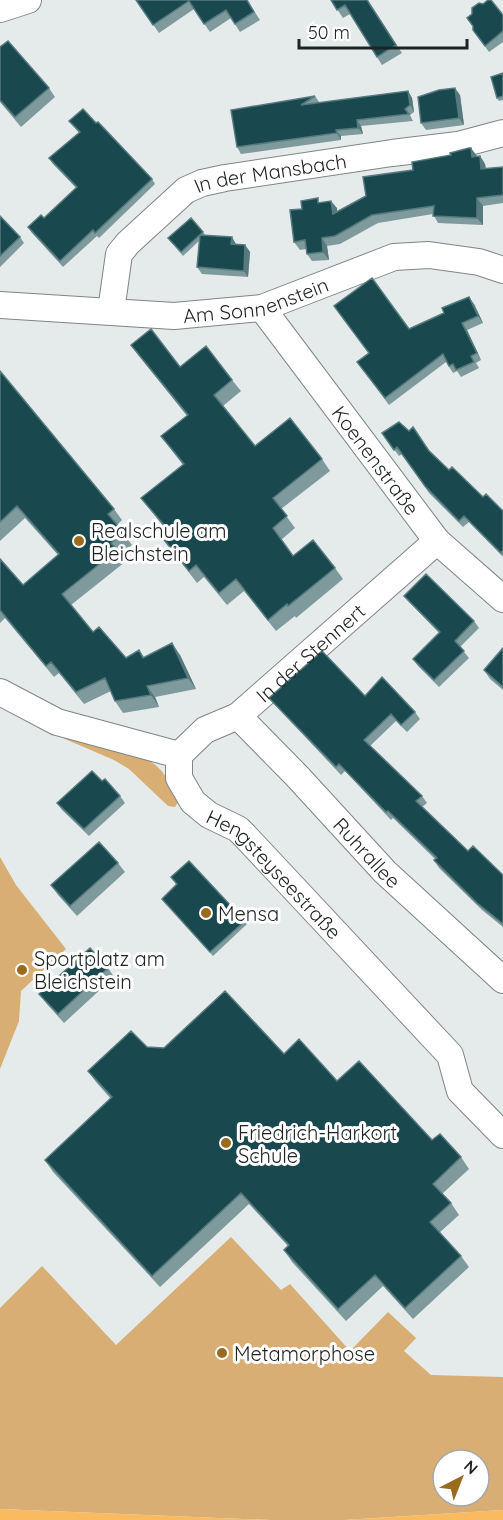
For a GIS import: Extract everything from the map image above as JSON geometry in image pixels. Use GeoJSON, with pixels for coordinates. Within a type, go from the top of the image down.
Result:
{"type":"FeatureCollection","features":[{"type":"Feature","properties":{"kind":"street"},"geometry":{"type":"LineString","coordinates":[[0,9],[28,0]]}},
{"type":"Feature","properties":{"kind":"street","name":"In der Mansbach"},"geometry":{"type":"LineString","coordinates":[[111,311],[119,254],[186,190],[202,183],[225,178],[458,145],[503,133]]}},
{"type":"Feature","properties":{"kind":"street","name":"Am Sonnenstein"},"geometry":{"type":"LineString","coordinates":[[0,305],[174,315],[262,308],[394,257],[438,256],[479,262],[503,270]]}},
{"type":"Feature","properties":{"kind":"street","name":"Koenenstraße"},"geometry":{"type":"LineString","coordinates":[[262,308],[437,541],[503,599]]}},
{"type":"Feature","properties":{"kind":"street","name":"In der Stennert"},"geometry":{"type":"LineString","coordinates":[[179,755],[205,730],[238,716],[437,541]]}},
{"type":"Feature","properties":{"kind":"street"},"geometry":{"type":"LineString","coordinates":[[0,692],[57,722],[179,755]]}},
{"type":"Feature","properties":{"kind":"street","name":"Ruhrallee"},"geometry":{"type":"LineString","coordinates":[[238,716],[385,872],[503,980]]}},
{"type":"Feature","properties":{"kind":"street","name":"Hengsteyseestraße"},"geometry":{"type":"LineString","coordinates":[[179,755],[179,778],[193,802],[209,815],[238,829],[408,1009],[450,1055],[460,1091],[503,1135]]}},
{"type":"Feature","properties":{"kind":"shaded area"},"geometry":{"type":"Polygon","coordinates":[[[63,736],[149,760],[164,775],[179,801],[175,807],[168,806],[129,769],[63,736]]]}},
{"type":"Feature","properties":{"kind":"shaded area","name":"Sportplatz am Bleichstein"},"geometry":{"type":"Polygon","coordinates":[[[0,857],[16,885],[66,949],[21,991],[19,1021],[0,1069],[0,857]]]}},
{"type":"Feature","properties":{"kind":"shaded area"},"geometry":{"type":"Polygon","coordinates":[[[231,1237],[281,1290],[290,1284],[350,1351],[388,1312],[416,1338],[404,1351],[431,1375],[503,1377],[503,1510],[344,1520],[271,1520],[0,1509],[0,1308],[42,1266],[116,1345],[231,1237]]]}},
{"type":"Feature","properties":{"kind":"shaded area"},"geometry":{"type":"Polygon","coordinates":[[[0,1509],[266,1520],[0,1520],[0,1509]]]}},
{"type":"Feature","properties":{"kind":"shaded area"},"geometry":{"type":"Polygon","coordinates":[[[503,1510],[503,1520],[344,1520],[503,1510]]]}},
{"type":"Feature","properties":{"kind":"building"},"geometry":{"type":"Polygon","coordinates":[[[136,0],[247,0],[254,12],[235,24],[226,10],[204,24],[189,1],[153,25],[136,0]]]}},
{"type":"Feature","properties":{"kind":"building"},"geometry":{"type":"Polygon","coordinates":[[[331,0],[367,0],[396,45],[377,57],[345,5],[337,10],[331,0]]]}},
{"type":"Feature","properties":{"kind":"building"},"geometry":{"type":"Polygon","coordinates":[[[491,0],[503,15],[503,31],[485,46],[467,18],[472,14],[472,8],[491,0]]]}},
{"type":"Feature","properties":{"kind":"building"},"geometry":{"type":"Polygon","coordinates":[[[8,41],[49,88],[15,117],[0,100],[0,47],[8,41]]]}},
{"type":"Feature","properties":{"kind":"building"},"geometry":{"type":"Polygon","coordinates":[[[503,73],[503,96],[497,98],[491,77],[503,73]]]}},
{"type":"Feature","properties":{"kind":"building"},"geometry":{"type":"Polygon","coordinates":[[[455,88],[459,118],[421,123],[418,97],[439,90],[455,88]]]}},
{"type":"Feature","properties":{"kind":"building"},"geometry":{"type":"Polygon","coordinates":[[[408,91],[410,105],[405,109],[409,114],[357,120],[358,128],[336,130],[337,133],[237,147],[231,110],[315,96],[301,105],[408,91]]]}},
{"type":"Feature","properties":{"kind":"building"},"geometry":{"type":"Polygon","coordinates":[[[83,109],[152,179],[95,233],[93,230],[60,261],[28,227],[41,215],[44,218],[77,187],[49,158],[80,132],[69,121],[83,109]]]}},
{"type":"Feature","properties":{"kind":"building"},"geometry":{"type":"Polygon","coordinates":[[[471,148],[472,157],[480,156],[481,169],[503,167],[503,195],[477,198],[477,218],[433,216],[434,206],[372,215],[335,236],[322,238],[323,252],[307,254],[305,240],[294,242],[290,210],[302,209],[301,201],[318,198],[318,203],[331,201],[333,214],[366,196],[363,177],[413,170],[412,162],[451,155],[450,153],[471,148]]]}},
{"type":"Feature","properties":{"kind":"building"},"geometry":{"type":"Polygon","coordinates":[[[0,216],[20,237],[0,256],[0,216]]]}},
{"type":"Feature","properties":{"kind":"building"},"geometry":{"type":"Polygon","coordinates":[[[191,218],[203,232],[181,252],[168,238],[191,218]]]}},
{"type":"Feature","properties":{"kind":"building"},"geometry":{"type":"Polygon","coordinates":[[[200,235],[232,237],[231,244],[245,245],[244,271],[197,267],[200,235]]]}},
{"type":"Feature","properties":{"kind":"building"},"geometry":{"type":"Polygon","coordinates":[[[372,278],[409,329],[444,313],[442,308],[469,297],[478,316],[462,323],[477,353],[471,356],[474,362],[456,370],[453,364],[449,366],[443,354],[385,398],[357,362],[369,353],[334,306],[372,278]]]}},
{"type":"Feature","properties":{"kind":"building"},"geometry":{"type":"Polygon","coordinates":[[[151,329],[180,367],[206,346],[232,380],[214,395],[255,446],[290,418],[322,459],[273,498],[287,516],[273,528],[293,556],[313,540],[335,568],[268,620],[236,579],[219,593],[196,565],[189,571],[157,531],[164,525],[141,498],[184,464],[161,436],[188,415],[131,345],[151,329]]]}},
{"type":"Feature","properties":{"kind":"building"},"geometry":{"type":"Polygon","coordinates":[[[0,371],[114,509],[108,514],[124,533],[111,543],[117,550],[62,594],[93,632],[99,627],[126,658],[139,650],[143,658],[172,643],[188,678],[147,686],[151,695],[115,701],[105,678],[76,692],[51,662],[46,666],[0,610],[0,559],[23,585],[59,554],[17,506],[0,522],[0,371]]]}},
{"type":"Feature","properties":{"kind":"building"},"geometry":{"type":"Polygon","coordinates":[[[399,422],[409,431],[413,427],[429,451],[449,470],[452,467],[483,497],[486,494],[503,511],[503,550],[501,553],[464,516],[459,521],[425,486],[397,447],[394,450],[382,433],[399,422]]]}},
{"type":"Feature","properties":{"kind":"building"},"geometry":{"type":"Polygon","coordinates":[[[426,574],[474,621],[455,641],[464,651],[434,680],[413,659],[440,632],[404,596],[426,574]]]}},
{"type":"Feature","properties":{"kind":"building"},"geometry":{"type":"Polygon","coordinates":[[[503,648],[503,687],[484,670],[503,648]]]}},
{"type":"Feature","properties":{"kind":"building"},"geometry":{"type":"Polygon","coordinates":[[[322,651],[365,696],[382,677],[415,712],[401,725],[391,714],[364,740],[422,796],[416,801],[468,851],[473,846],[503,875],[503,924],[477,903],[434,860],[437,858],[388,811],[386,812],[339,764],[336,767],[269,698],[322,651]]]}},
{"type":"Feature","properties":{"kind":"building"},"geometry":{"type":"Polygon","coordinates":[[[92,771],[102,781],[105,779],[120,796],[84,829],[57,803],[92,771]]]}},
{"type":"Feature","properties":{"kind":"building"},"geometry":{"type":"Polygon","coordinates":[[[99,842],[118,863],[70,906],[51,885],[99,842]]]}},
{"type":"Feature","properties":{"kind":"building","name":"Mensa"},"geometry":{"type":"Polygon","coordinates":[[[189,861],[245,921],[210,952],[162,899],[177,884],[171,877],[189,861]]]}},
{"type":"Feature","properties":{"kind":"building"},"geometry":{"type":"Polygon","coordinates":[[[90,948],[108,968],[58,1014],[39,994],[90,948]]]}},
{"type":"Feature","properties":{"kind":"building"},"geometry":{"type":"Polygon","coordinates":[[[225,991],[284,1054],[299,1039],[337,1081],[359,1061],[432,1140],[440,1134],[461,1157],[433,1184],[451,1203],[430,1222],[461,1256],[405,1308],[375,1275],[338,1309],[284,1250],[289,1245],[241,1193],[152,1276],[45,1160],[112,1097],[88,1071],[131,1031],[147,1047],[164,1048],[225,991]]]}},
{"type":"Feature","properties":{"kind":"place","name":"Realschule am Bleichstein"},"geometry":{"type":"Point","coordinates":[79,541]}},
{"type":"Feature","properties":{"kind":"place","name":"Mensa"},"geometry":{"type":"Point","coordinates":[206,913]}},
{"type":"Feature","properties":{"kind":"place","name":"Sportplatz am Bleichstein"},"geometry":{"type":"Point","coordinates":[22,970]}},
{"type":"Feature","properties":{"kind":"place","name":"Friedrich-Harkort Schule"},"geometry":{"type":"Point","coordinates":[226,1143]}},
{"type":"Feature","properties":{"kind":"place","name":"Metamorphose"},"geometry":{"type":"Point","coordinates":[222,1353]}}]}
